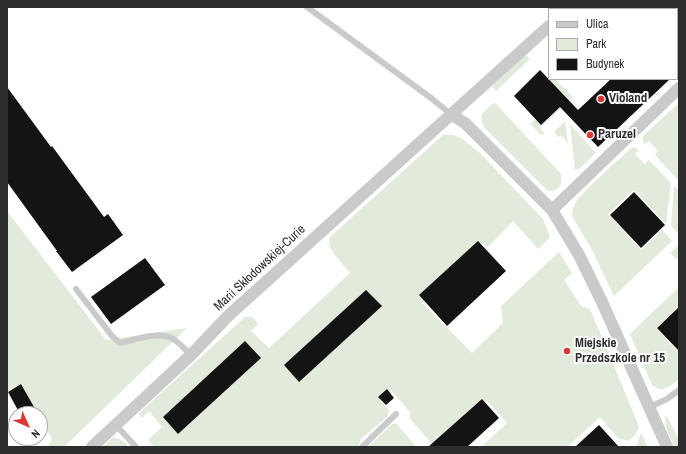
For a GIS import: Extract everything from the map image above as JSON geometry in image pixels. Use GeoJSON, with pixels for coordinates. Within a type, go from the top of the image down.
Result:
{"type":"FeatureCollection","features":[{"type":"Feature","properties":{"kind":"street","name":"Marii Skłodowskiej-Curie"},"geometry":{"type":"LineString","coordinates":[[92,447],[190,355],[229,315],[548,27]]}},
{"type":"Feature","properties":{"kind":"street"},"geometry":{"type":"LineString","coordinates":[[552,210],[679,88]]}},
{"type":"Feature","properties":{"kind":"street"},"geometry":{"type":"LineString","coordinates":[[452,114],[465,123],[552,210],[586,268],[667,447]]}},
{"type":"Feature","properties":{"kind":"lane"},"geometry":{"type":"LineString","coordinates":[[308,7],[452,114]]}},
{"type":"Feature","properties":{"kind":"lane"},"geometry":{"type":"LineString","coordinates":[[76,290],[112,336],[120,343],[154,335],[169,337],[179,343],[190,355]]}},
{"type":"Feature","properties":{"kind":"lane"},"geometry":{"type":"LineString","coordinates":[[650,407],[667,399],[679,390]]}},
{"type":"Feature","properties":{"kind":"lane"},"geometry":{"type":"LineString","coordinates":[[362,447],[396,414]]}},
{"type":"Feature","properties":{"kind":"lane"},"geometry":{"type":"LineString","coordinates":[[116,425],[136,447]]}},
{"type":"Feature","properties":{"kind":"green space"},"geometry":{"type":"Polygon","coordinates":[[[527,56],[530,59],[496,91],[492,86],[523,57],[527,56]]]}},
{"type":"Feature","properties":{"kind":"green space"},"geometry":{"type":"Polygon","coordinates":[[[556,80],[573,97],[540,128],[544,133],[541,135],[530,124],[536,119],[542,125],[568,99],[550,81],[556,80]]]}},
{"type":"Feature","properties":{"kind":"green space"},"geometry":{"type":"Polygon","coordinates":[[[495,103],[561,174],[560,185],[557,189],[554,191],[547,190],[485,128],[482,120],[483,114],[495,103]]]}},
{"type":"Feature","properties":{"kind":"green space"},"geometry":{"type":"Polygon","coordinates":[[[679,103],[679,181],[655,155],[658,151],[649,141],[645,144],[643,142],[643,137],[679,103]]]}},
{"type":"Feature","properties":{"kind":"green space"},"geometry":{"type":"Polygon","coordinates":[[[565,121],[568,144],[561,135],[558,137],[554,132],[565,121]]]}},
{"type":"Feature","properties":{"kind":"green space"},"geometry":{"type":"Polygon","coordinates":[[[570,124],[596,153],[579,169],[575,170],[570,124]]]}},
{"type":"Feature","properties":{"kind":"green space"},"geometry":{"type":"Polygon","coordinates":[[[443,135],[453,135],[461,138],[479,152],[543,219],[550,237],[538,249],[513,221],[487,248],[482,242],[422,303],[472,353],[503,323],[501,306],[559,252],[572,273],[564,280],[581,306],[590,309],[639,426],[636,434],[628,441],[618,438],[600,417],[567,447],[481,447],[507,423],[487,401],[434,446],[410,419],[410,412],[391,390],[380,400],[389,410],[388,416],[361,439],[358,447],[154,447],[148,440],[162,427],[149,411],[142,418],[138,414],[245,317],[252,317],[255,320],[258,324],[251,331],[269,348],[350,273],[330,247],[329,238],[443,135]]]}},
{"type":"Feature","properties":{"kind":"green space"},"geometry":{"type":"Polygon","coordinates":[[[634,147],[639,150],[635,154],[645,164],[649,160],[671,183],[666,224],[634,190],[608,214],[641,250],[662,230],[672,241],[614,296],[592,250],[573,218],[572,213],[577,200],[590,186],[634,147]]]}},
{"type":"Feature","properties":{"kind":"green space"},"geometry":{"type":"Polygon","coordinates":[[[674,186],[679,191],[679,234],[671,226],[674,186]]]}},
{"type":"Feature","properties":{"kind":"green space"},"geometry":{"type":"Polygon","coordinates":[[[7,211],[106,340],[187,328],[64,447],[48,447],[52,439],[48,432],[48,406],[33,406],[21,384],[7,390],[7,211]]]}},
{"type":"Feature","properties":{"kind":"green space"},"geometry":{"type":"Polygon","coordinates":[[[679,245],[679,261],[670,253],[679,245]]]}},
{"type":"Feature","properties":{"kind":"green space"},"geometry":{"type":"Polygon","coordinates":[[[678,288],[679,306],[656,328],[679,353],[679,379],[666,388],[659,389],[652,385],[630,334],[678,288]]]}},
{"type":"Feature","properties":{"kind":"green space"},"geometry":{"type":"Polygon","coordinates":[[[666,415],[679,439],[679,447],[675,447],[665,424],[666,415]]]}},
{"type":"Feature","properties":{"kind":"green space"},"geometry":{"type":"Polygon","coordinates":[[[392,424],[397,424],[416,447],[368,447],[392,424]]]}},
{"type":"Feature","properties":{"kind":"green space"},"geometry":{"type":"Polygon","coordinates":[[[641,433],[648,447],[636,447],[641,433]]]}},
{"type":"Feature","properties":{"kind":"green space"},"geometry":{"type":"Polygon","coordinates":[[[112,438],[122,440],[129,447],[103,447],[112,438]]]}},
{"type":"Feature","properties":{"kind":"building"},"geometry":{"type":"Polygon","coordinates":[[[540,70],[578,110],[610,80],[669,80],[598,147],[560,107],[541,125],[514,96],[540,70]]]}},
{"type":"Feature","properties":{"kind":"building"},"geometry":{"type":"Polygon","coordinates":[[[7,87],[104,217],[108,214],[123,235],[72,272],[7,182],[7,87]]]}},
{"type":"Feature","properties":{"kind":"building"},"geometry":{"type":"Polygon","coordinates":[[[634,192],[665,225],[641,248],[610,215],[634,192]]]}},
{"type":"Feature","properties":{"kind":"building"},"geometry":{"type":"Polygon","coordinates":[[[478,241],[506,271],[447,326],[419,295],[478,241]]]}},
{"type":"Feature","properties":{"kind":"building"},"geometry":{"type":"Polygon","coordinates":[[[145,258],[165,285],[111,324],[91,297],[145,258]]]}},
{"type":"Feature","properties":{"kind":"building"},"geometry":{"type":"Polygon","coordinates":[[[366,290],[382,306],[299,382],[284,365],[366,290]]]}},
{"type":"Feature","properties":{"kind":"building"},"geometry":{"type":"Polygon","coordinates":[[[679,307],[679,351],[657,328],[679,307]]]}},
{"type":"Feature","properties":{"kind":"building"},"geometry":{"type":"Polygon","coordinates":[[[245,341],[261,358],[178,434],[163,417],[245,341]]]}},
{"type":"Feature","properties":{"kind":"building"},"geometry":{"type":"Polygon","coordinates":[[[21,384],[33,406],[16,406],[8,392],[21,384]]]}},
{"type":"Feature","properties":{"kind":"building"},"geometry":{"type":"Polygon","coordinates":[[[387,389],[394,398],[386,405],[378,397],[387,389]]]}},
{"type":"Feature","properties":{"kind":"building"},"geometry":{"type":"Polygon","coordinates":[[[482,399],[499,418],[467,447],[428,447],[482,399]]]}},
{"type":"Feature","properties":{"kind":"building"},"geometry":{"type":"Polygon","coordinates":[[[599,425],[619,447],[575,447],[599,425]]]}},
{"type":"Feature","properties":{"kind":"place","name":"Violand"},"geometry":{"type":"Point","coordinates":[601,99]}},
{"type":"Feature","properties":{"kind":"place","name":"Paruzel"},"geometry":{"type":"Point","coordinates":[590,135]}},
{"type":"Feature","properties":{"kind":"place","name":"Miejskie Przedszkole nr 15"},"geometry":{"type":"Point","coordinates":[567,351]}}]}
